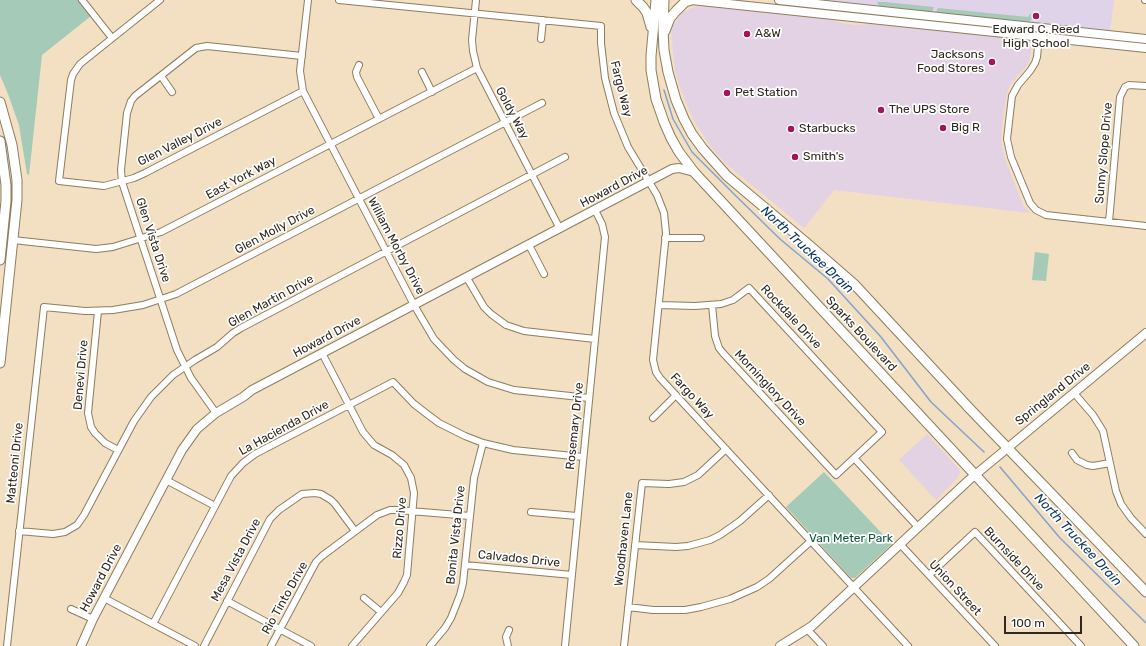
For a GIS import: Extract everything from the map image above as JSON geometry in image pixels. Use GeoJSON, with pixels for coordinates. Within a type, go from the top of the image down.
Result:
{"type":"FeatureCollection","features":[{"type":"Feature","properties":{"kind":"main road"},"geometry":{"type":"LineString","coordinates":[[636,0],[647,13],[652,32]]}},
{"type":"Feature","properties":{"kind":"main road","name":"Sparks Boulevard"},"geometry":{"type":"LineString","coordinates":[[656,0],[652,32],[651,70],[656,99],[664,122],[679,152],[694,172],[1134,646]]}},
{"type":"Feature","properties":{"kind":"main road"},"geometry":{"type":"LineString","coordinates":[[664,0],[664,38],[668,72],[676,100],[692,134],[714,163],[727,176],[855,285],[1146,592]]}},
{"type":"Feature","properties":{"kind":"main road"},"geometry":{"type":"LineString","coordinates":[[664,38],[666,27],[670,18],[682,5],[691,0]]}},
{"type":"Feature","properties":{"kind":"main road"},"geometry":{"type":"LineString","coordinates":[[0,102],[12,145],[16,174],[17,200],[0,363]]}},
{"type":"Feature","properties":{"kind":"main road"},"geometry":{"type":"LineString","coordinates":[[0,141],[6,185],[0,260]]}},
{"type":"Feature","properties":{"kind":"street"},"geometry":{"type":"LineString","coordinates":[[82,0],[112,38],[160,0]]}},
{"type":"Feature","properties":{"kind":"street","name":"William Morby Drive"},"geometry":{"type":"LineString","coordinates":[[308,0],[300,71],[303,91],[427,328],[444,350],[460,364],[477,376],[501,387],[514,390],[589,398]]}},
{"type":"Feature","properties":{"kind":"street"},"geometry":{"type":"LineString","coordinates":[[339,0],[543,20],[541,39]]}},
{"type":"Feature","properties":{"kind":"street","name":"Goldy Way"},"geometry":{"type":"LineString","coordinates":[[476,0],[472,45],[477,68],[560,229]]}},
{"type":"Feature","properties":{"kind":"street"},"geometry":{"type":"LineString","coordinates":[[691,0],[1146,48]]}},
{"type":"Feature","properties":{"kind":"street"},"geometry":{"type":"LineString","coordinates":[[779,0],[1146,39]]}},
{"type":"Feature","properties":{"kind":"street","name":"Fargo Way"},"geometry":{"type":"LineString","coordinates":[[543,20],[601,26],[602,55],[605,78],[614,113],[628,147],[657,194],[663,208],[666,222],[665,238],[653,360],[654,366],[660,378],[908,646]]}},
{"type":"Feature","properties":{"kind":"street"},"geometry":{"type":"LineString","coordinates":[[1040,28],[1035,63],[1018,85],[1012,96],[1007,139],[1011,157],[1030,202],[1036,210],[1046,215],[1146,226]]}},
{"type":"Feature","properties":{"kind":"street","name":"Glen Valley Drive"},"geometry":{"type":"LineString","coordinates":[[112,38],[80,64],[73,74],[71,80],[60,181],[104,186],[122,182],[145,173],[303,91]]}},
{"type":"Feature","properties":{"kind":"street","name":"Glen Vista Drive"},"geometry":{"type":"LineString","coordinates":[[216,413],[184,367],[177,350],[122,182],[121,170],[128,107],[135,96],[196,48],[207,46],[302,56]]}},
{"type":"Feature","properties":{"kind":"street"},"geometry":{"type":"LineString","coordinates":[[358,65],[356,72],[379,119]]}},
{"type":"Feature","properties":{"kind":"street","name":"East York Way"},"geometry":{"type":"LineString","coordinates":[[1,239],[96,249],[113,247],[141,239],[174,227],[477,68]]}},
{"type":"Feature","properties":{"kind":"street"},"geometry":{"type":"LineString","coordinates":[[422,72],[432,92]]}},
{"type":"Feature","properties":{"kind":"street"},"geometry":{"type":"LineString","coordinates":[[161,76],[172,92]]}},
{"type":"Feature","properties":{"kind":"street","name":"Sunny Slope Drive"},"geometry":{"type":"LineString","coordinates":[[1109,222],[1120,97],[1125,88],[1129,85],[1146,86]]}},
{"type":"Feature","properties":{"kind":"street","name":"Glen Molly Drive"},"geometry":{"type":"LineString","coordinates":[[44,307],[98,311],[129,308],[184,290],[542,102]]}},
{"type":"Feature","properties":{"kind":"street","name":"Glen Martin Drive"},"geometry":{"type":"LineString","coordinates":[[19,531],[53,534],[65,532],[77,525],[84,515],[134,421],[151,397],[161,386],[184,367],[217,347],[232,333],[565,157]]}},
{"type":"Feature","properties":{"kind":"street","name":"Howard Drive"},"geometry":{"type":"LineString","coordinates":[[81,646],[104,598],[189,439],[197,429],[216,413],[242,398],[252,390],[672,169],[680,168],[694,172]]}},
{"type":"Feature","properties":{"kind":"street","name":"Rosemary Drive"},"geometry":{"type":"LineString","coordinates":[[565,646],[604,237],[602,224],[595,210]]}},
{"type":"Feature","properties":{"kind":"street"},"geometry":{"type":"LineString","coordinates":[[665,238],[701,238]]}},
{"type":"Feature","properties":{"kind":"street"},"geometry":{"type":"LineString","coordinates":[[529,245],[544,274]]}},
{"type":"Feature","properties":{"kind":"street"},"geometry":{"type":"LineString","coordinates":[[467,278],[484,307],[506,325],[534,333],[595,339]]}},
{"type":"Feature","properties":{"kind":"street","name":"Rockdale Drive"},"geometry":{"type":"LineString","coordinates":[[659,305],[679,306],[726,303],[733,300],[749,288],[882,432],[854,458]]}},
{"type":"Feature","properties":{"kind":"street","name":"Morninglory Drive"},"geometry":{"type":"LineString","coordinates":[[712,305],[715,336],[719,348],[836,475],[854,458]]}},
{"type":"Feature","properties":{"kind":"street","name":"Matteoni Drive"},"geometry":{"type":"LineString","coordinates":[[7,646],[44,307]]}},
{"type":"Feature","properties":{"kind":"street","name":"Denevi Drive"},"geometry":{"type":"LineString","coordinates":[[98,311],[88,413],[91,427],[95,433],[106,443],[118,450]]}},
{"type":"Feature","properties":{"kind":"street","name":"Springland Drive"},"geometry":{"type":"LineString","coordinates":[[780,646],[807,629],[1007,447],[1146,333]]}},
{"type":"Feature","properties":{"kind":"street","name":"Rizzo Drive"},"geometry":{"type":"LineString","coordinates":[[322,354],[368,439],[374,445],[398,460],[408,472],[413,485],[414,493],[407,575],[398,592],[352,646]]}},
{"type":"Feature","properties":{"kind":"street","name":"La Hacienda Drive"},"geometry":{"type":"LineString","coordinates":[[153,624],[231,476],[246,460],[393,382],[414,404],[439,423],[483,443]]}},
{"type":"Feature","properties":{"kind":"street"},"geometry":{"type":"LineString","coordinates":[[1074,393],[1099,424],[1104,436],[1117,494],[1121,504],[1131,518],[1146,534]]}},
{"type":"Feature","properties":{"kind":"street"},"geometry":{"type":"LineString","coordinates":[[653,418],[676,395]]}},
{"type":"Feature","properties":{"kind":"street"},"geometry":{"type":"LineString","coordinates":[[483,443],[513,450],[583,457]]}},
{"type":"Feature","properties":{"kind":"street","name":"Bonita Vista Drive"},"geometry":{"type":"LineString","coordinates":[[430,646],[445,628],[456,607],[463,583],[474,478],[483,443]]}},
{"type":"Feature","properties":{"kind":"street","name":"Woodhaven Lane"},"geometry":{"type":"LineString","coordinates":[[624,646],[642,483],[669,484],[684,482],[698,474],[726,449]]}},
{"type":"Feature","properties":{"kind":"street"},"geometry":{"type":"LineString","coordinates":[[1072,453],[1077,460],[1087,465],[1093,466],[1110,463]]}},
{"type":"Feature","properties":{"kind":"street"},"geometry":{"type":"LineString","coordinates":[[854,458],[918,527]]}},
{"type":"Feature","properties":{"kind":"street"},"geometry":{"type":"LineString","coordinates":[[166,480],[215,506]]}},
{"type":"Feature","properties":{"kind":"street","name":"Mesa Vista Drive"},"geometry":{"type":"LineString","coordinates":[[204,646],[270,519],[279,510],[297,497],[308,493],[326,496],[335,504],[356,531]]}},
{"type":"Feature","properties":{"kind":"street"},"geometry":{"type":"LineString","coordinates":[[635,545],[676,547],[710,540],[740,522],[769,495]]}},
{"type":"Feature","properties":{"kind":"street","name":"Rio Tinto Drive"},"geometry":{"type":"LineString","coordinates":[[271,646],[316,562],[373,518],[383,512],[398,510],[470,516]]}},
{"type":"Feature","properties":{"kind":"street"},"geometry":{"type":"LineString","coordinates":[[531,512],[577,516]]}},
{"type":"Feature","properties":{"kind":"street","name":"Burnside Drive"},"geometry":{"type":"LineString","coordinates":[[929,575],[975,532],[1080,646]]}},
{"type":"Feature","properties":{"kind":"street"},"geometry":{"type":"LineString","coordinates":[[628,607],[653,610],[685,610],[730,599],[757,586],[781,570],[811,541]]}},
{"type":"Feature","properties":{"kind":"street","name":"Union Street"},"geometry":{"type":"LineString","coordinates":[[900,544],[995,646]]}},
{"type":"Feature","properties":{"kind":"street","name":"Calvados Drive"},"geometry":{"type":"LineString","coordinates":[[465,565],[572,575]]}},
{"type":"Feature","properties":{"kind":"street"},"geometry":{"type":"LineString","coordinates":[[104,598],[195,646]]}},
{"type":"Feature","properties":{"kind":"street"},"geometry":{"type":"LineString","coordinates":[[364,598],[381,612]]}},
{"type":"Feature","properties":{"kind":"street"},"geometry":{"type":"LineString","coordinates":[[227,601],[311,646]]}},
{"type":"Feature","properties":{"kind":"street"},"geometry":{"type":"LineString","coordinates":[[71,609],[93,620]]}},
{"type":"Feature","properties":{"kind":"street"},"geometry":{"type":"LineString","coordinates":[[807,629],[823,646]]}},
{"type":"Feature","properties":{"kind":"street"},"geometry":{"type":"LineString","coordinates":[[508,646],[506,637],[509,630]]}},
{"type":"Feature","properties":{"kind":"shaded area","name":"Edward C. Reed High School"},"geometry":{"type":"Polygon","coordinates":[[[811,0],[1114,0],[1110,31],[811,0]]]}},
{"type":"Feature","properties":{"kind":"shaded area"},"geometry":{"type":"Polygon","coordinates":[[[702,6],[828,19],[854,25],[873,24],[1026,40],[1032,44],[1030,58],[1028,64],[1011,84],[1007,93],[1001,139],[1005,159],[1023,205],[1030,213],[834,190],[804,228],[726,164],[710,146],[694,121],[679,85],[675,70],[671,32],[672,27],[682,13],[694,7],[702,6]]]}},
{"type":"Feature","properties":{"kind":"shaded area"},"geometry":{"type":"Polygon","coordinates":[[[927,434],[959,469],[960,473],[936,500],[899,460],[927,434]]]}},
{"type":"Feature","properties":{"kind":"green space"},"geometry":{"type":"Polygon","coordinates":[[[0,0],[78,0],[91,16],[42,55],[29,175],[27,174],[19,125],[0,75],[0,0]]]}},
{"type":"Feature","properties":{"kind":"green space"},"geometry":{"type":"Polygon","coordinates":[[[877,2],[934,7],[932,12],[879,6],[877,2]]]}},
{"type":"Feature","properties":{"kind":"green space"},"geometry":{"type":"Polygon","coordinates":[[[938,8],[1028,17],[1030,14],[1033,14],[1032,19],[1028,23],[936,12],[938,8]]]}},
{"type":"Feature","properties":{"kind":"green space"},"geometry":{"type":"Polygon","coordinates":[[[1035,252],[1049,254],[1046,281],[1032,280],[1035,252]]]}},
{"type":"Feature","properties":{"kind":"green space","name":"Van Meter Park"},"geometry":{"type":"Polygon","coordinates":[[[824,472],[892,544],[855,578],[851,578],[786,507],[824,472]]]}},
{"type":"Feature","properties":{"kind":"waterway","name":"North Truckee Drain"},"geometry":{"type":"LineString","coordinates":[[664,90],[673,119],[692,152],[780,239],[828,279],[881,337],[931,402],[984,452]]}},
{"type":"Feature","properties":{"kind":"waterway","name":"North Truckee Drain"},"geometry":{"type":"LineString","coordinates":[[1000,467],[1060,538],[1146,623]]}},
{"type":"Feature","properties":{"kind":"place","name":"Edward C. Reed High School"},"geometry":{"type":"Point","coordinates":[1036,16]}},
{"type":"Feature","properties":{"kind":"place","name":"A&W"},"geometry":{"type":"Point","coordinates":[747,34]}},
{"type":"Feature","properties":{"kind":"place","name":"Jacksons Food Stores"},"geometry":{"type":"Point","coordinates":[992,62]}},
{"type":"Feature","properties":{"kind":"place","name":"Pet Station"},"geometry":{"type":"Point","coordinates":[727,93]}},
{"type":"Feature","properties":{"kind":"place","name":"The UPS Store"},"geometry":{"type":"Point","coordinates":[881,110]}},
{"type":"Feature","properties":{"kind":"place","name":"Big R"},"geometry":{"type":"Point","coordinates":[943,128]}},
{"type":"Feature","properties":{"kind":"place","name":"Starbucks"},"geometry":{"type":"Point","coordinates":[791,129]}},
{"type":"Feature","properties":{"kind":"place","name":"Smith's"},"geometry":{"type":"Point","coordinates":[795,157]}}]}
